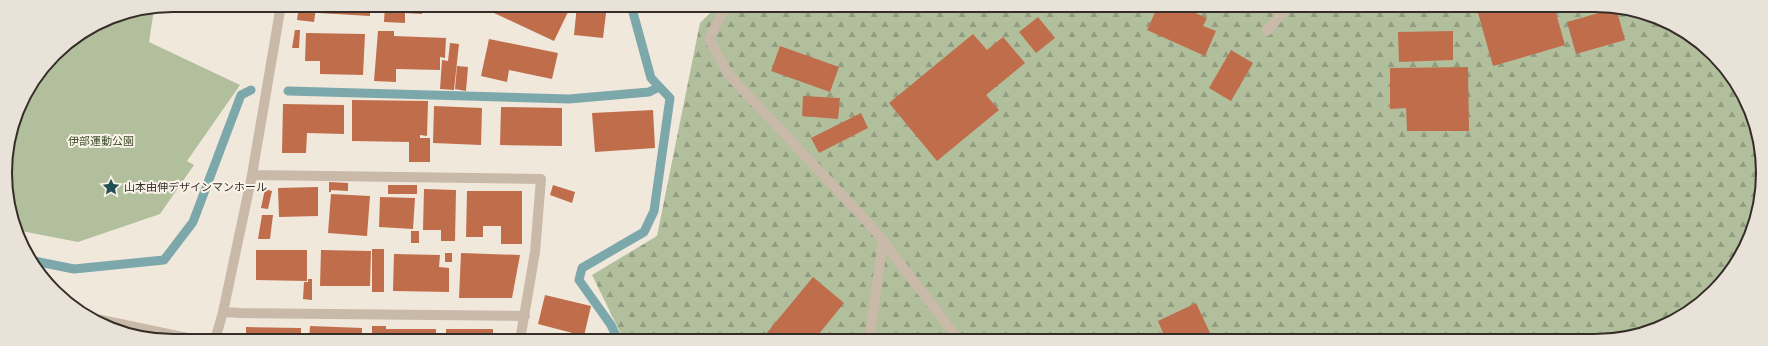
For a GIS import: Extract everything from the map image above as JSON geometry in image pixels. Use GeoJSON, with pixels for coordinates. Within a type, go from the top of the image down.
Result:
{"type":"FeatureCollection","features":[{"type":"Feature","properties":{"kind":"street"},"geometry":{"type":"LineString","coordinates":[[217,334],[223,312],[252,175],[280,12]]}},
{"type":"Feature","properties":{"kind":"street"},"geometry":{"type":"LineString","coordinates":[[723,12],[709,38],[729,75],[872,227],[953,334]]}},
{"type":"Feature","properties":{"kind":"street"},"geometry":{"type":"LineString","coordinates":[[1267,31],[1283,12]]}},
{"type":"Feature","properties":{"kind":"street"},"geometry":{"type":"LineString","coordinates":[[252,175],[541,179],[535,252],[521,334]]}},
{"type":"Feature","properties":{"kind":"street"},"geometry":{"type":"LineString","coordinates":[[870,334],[883,241]]}},
{"type":"Feature","properties":{"kind":"street"},"geometry":{"type":"LineString","coordinates":[[223,312],[525,316]]}},
{"type":"Feature","properties":{"kind":"street"},"geometry":{"type":"LineString","coordinates":[[111,322],[168,334]]}},
{"type":"Feature","properties":{"kind":"green space"},"geometry":{"type":"Polygon","coordinates":[[[711,12],[1616,13],[1637,17],[1657,24],[1676,34],[1693,45],[1709,59],[1723,75],[1744,111],[1751,131],[1756,162],[1755,194],[1751,215],[1744,235],[1723,271],[1709,287],[1693,301],[1657,322],[1637,329],[1616,333],[621,334],[592,275],[657,236],[700,23],[711,12]]]}},
{"type":"Feature","properties":{"kind":"green space","name":"伊部運動公園"},"geometry":{"type":"Polygon","coordinates":[[[153,13],[149,42],[240,85],[187,161],[194,165],[160,214],[78,242],[23,231],[17,215],[12,184],[12,162],[17,131],[24,111],[45,75],[59,59],[75,45],[111,24],[131,17],[153,13]]]}},
{"type":"Feature","properties":{"kind":"building"},"geometry":{"type":"Polygon","coordinates":[[[298,12],[315,12],[314,22],[297,20],[298,12]]]}},
{"type":"Feature","properties":{"kind":"building"},"geometry":{"type":"Polygon","coordinates":[[[370,12],[370,16],[318,13],[370,12]]]}},
{"type":"Feature","properties":{"kind":"building"},"geometry":{"type":"Polygon","coordinates":[[[385,12],[422,12],[422,14],[405,13],[405,23],[384,22],[385,12]]]}},
{"type":"Feature","properties":{"kind":"building"},"geometry":{"type":"Polygon","coordinates":[[[494,12],[568,12],[554,41],[494,12]]]}},
{"type":"Feature","properties":{"kind":"building"},"geometry":{"type":"Polygon","coordinates":[[[576,12],[606,12],[603,38],[574,35],[576,12]]]}},
{"type":"Feature","properties":{"kind":"building"},"geometry":{"type":"Polygon","coordinates":[[[1155,12],[1193,12],[1207,18],[1203,26],[1216,31],[1205,56],[1147,30],[1155,12]]]}},
{"type":"Feature","properties":{"kind":"building"},"geometry":{"type":"Polygon","coordinates":[[[1478,12],[1556,12],[1565,45],[1493,66],[1478,12]]]}},
{"type":"Feature","properties":{"kind":"building"},"geometry":{"type":"Polygon","coordinates":[[[1602,12],[1617,13],[1625,40],[1576,54],[1567,22],[1602,12]]]}},
{"type":"Feature","properties":{"kind":"building"},"geometry":{"type":"Polygon","coordinates":[[[1038,17],[1055,38],[1036,53],[1019,32],[1038,17]]]}},
{"type":"Feature","properties":{"kind":"building"},"geometry":{"type":"Polygon","coordinates":[[[295,30],[300,30],[299,48],[292,48],[295,30]]]}},
{"type":"Feature","properties":{"kind":"building"},"geometry":{"type":"Polygon","coordinates":[[[378,31],[394,31],[394,36],[446,38],[445,58],[440,57],[440,70],[396,69],[396,82],[374,81],[378,31]]]}},
{"type":"Feature","properties":{"kind":"building"},"geometry":{"type":"Polygon","coordinates":[[[1453,31],[1453,60],[1399,62],[1398,32],[1453,31]]]}},
{"type":"Feature","properties":{"kind":"building"},"geometry":{"type":"Polygon","coordinates":[[[306,33],[365,34],[363,75],[320,74],[320,61],[305,61],[306,33]]]}},
{"type":"Feature","properties":{"kind":"building"},"geometry":{"type":"Polygon","coordinates":[[[973,34],[987,50],[1003,37],[1025,63],[986,95],[999,110],[937,161],[889,103],[973,34]]]}},
{"type":"Feature","properties":{"kind":"building"},"geometry":{"type":"Polygon","coordinates":[[[489,39],[558,53],[552,79],[509,70],[507,82],[481,76],[489,39]]]}},
{"type":"Feature","properties":{"kind":"building"},"geometry":{"type":"Polygon","coordinates":[[[450,43],[459,44],[454,90],[440,89],[442,60],[448,61],[450,43]]]}},
{"type":"Feature","properties":{"kind":"building"},"geometry":{"type":"Polygon","coordinates":[[[780,46],[839,67],[830,92],[771,71],[780,46]]]}},
{"type":"Feature","properties":{"kind":"building"},"geometry":{"type":"Polygon","coordinates":[[[1231,50],[1253,63],[1231,101],[1209,88],[1231,50]]]}},
{"type":"Feature","properties":{"kind":"building"},"geometry":{"type":"Polygon","coordinates":[[[457,66],[468,67],[466,91],[455,89],[457,66]]]}},
{"type":"Feature","properties":{"kind":"building"},"geometry":{"type":"Polygon","coordinates":[[[1468,67],[1469,131],[1407,131],[1406,108],[1390,109],[1390,68],[1468,67]]]}},
{"type":"Feature","properties":{"kind":"building"},"geometry":{"type":"Polygon","coordinates":[[[803,96],[840,98],[838,119],[802,116],[803,96]]]}},
{"type":"Feature","properties":{"kind":"building"},"geometry":{"type":"Polygon","coordinates":[[[352,100],[428,101],[427,136],[420,135],[420,138],[430,138],[430,162],[409,162],[409,142],[352,141],[352,100]]]}},
{"type":"Feature","properties":{"kind":"building"},"geometry":{"type":"Polygon","coordinates":[[[283,104],[344,105],[344,134],[307,133],[306,153],[282,153],[283,104]]]}},
{"type":"Feature","properties":{"kind":"building"},"geometry":{"type":"Polygon","coordinates":[[[434,106],[482,108],[481,145],[433,143],[434,106]]]}},
{"type":"Feature","properties":{"kind":"building"},"geometry":{"type":"Polygon","coordinates":[[[501,107],[562,108],[562,146],[500,145],[501,107]]]}},
{"type":"Feature","properties":{"kind":"building"},"geometry":{"type":"Polygon","coordinates":[[[653,110],[655,148],[595,152],[592,113],[653,110]]]}},
{"type":"Feature","properties":{"kind":"building"},"geometry":{"type":"Polygon","coordinates":[[[861,113],[868,128],[819,153],[811,138],[861,113]]]}},
{"type":"Feature","properties":{"kind":"building"},"geometry":{"type":"Polygon","coordinates":[[[329,182],[348,183],[348,191],[331,190],[331,192],[329,192],[329,182]]]}},
{"type":"Feature","properties":{"kind":"building"},"geometry":{"type":"Polygon","coordinates":[[[388,185],[417,185],[417,194],[388,194],[388,185]]]}},
{"type":"Feature","properties":{"kind":"building"},"geometry":{"type":"Polygon","coordinates":[[[553,185],[575,192],[572,203],[550,195],[553,185]]]}},
{"type":"Feature","properties":{"kind":"building"},"geometry":{"type":"Polygon","coordinates":[[[318,187],[318,216],[279,217],[278,188],[318,187]]]}},
{"type":"Feature","properties":{"kind":"building"},"geometry":{"type":"Polygon","coordinates":[[[265,189],[272,191],[268,209],[261,208],[265,189]]]}},
{"type":"Feature","properties":{"kind":"building"},"geometry":{"type":"Polygon","coordinates":[[[424,189],[456,190],[455,241],[441,241],[441,230],[423,230],[424,189]]]}},
{"type":"Feature","properties":{"kind":"building"},"geometry":{"type":"Polygon","coordinates":[[[467,191],[522,191],[522,244],[501,244],[501,226],[483,226],[483,237],[466,237],[467,191]]]}},
{"type":"Feature","properties":{"kind":"building"},"geometry":{"type":"Polygon","coordinates":[[[331,194],[370,196],[367,236],[328,233],[331,194]]]}},
{"type":"Feature","properties":{"kind":"building"},"geometry":{"type":"Polygon","coordinates":[[[380,197],[415,198],[413,229],[379,227],[380,197]]]}},
{"type":"Feature","properties":{"kind":"building"},"geometry":{"type":"Polygon","coordinates":[[[262,215],[273,215],[270,239],[258,239],[262,215]]]}},
{"type":"Feature","properties":{"kind":"building"},"geometry":{"type":"Polygon","coordinates":[[[411,231],[419,231],[419,243],[411,243],[411,231]]]}},
{"type":"Feature","properties":{"kind":"building"},"geometry":{"type":"Polygon","coordinates":[[[372,249],[384,249],[384,292],[372,292],[372,249]]]}},
{"type":"Feature","properties":{"kind":"building"},"geometry":{"type":"Polygon","coordinates":[[[256,250],[307,250],[307,281],[256,280],[256,250]]]}},
{"type":"Feature","properties":{"kind":"building"},"geometry":{"type":"Polygon","coordinates":[[[321,250],[371,251],[370,286],[320,286],[321,250]]]}},
{"type":"Feature","properties":{"kind":"building"},"geometry":{"type":"Polygon","coordinates":[[[445,253],[452,253],[452,262],[445,262],[445,253]]]}},
{"type":"Feature","properties":{"kind":"building"},"geometry":{"type":"Polygon","coordinates":[[[461,253],[520,255],[512,298],[459,298],[461,253]]]}},
{"type":"Feature","properties":{"kind":"building"},"geometry":{"type":"Polygon","coordinates":[[[394,254],[440,255],[439,267],[449,268],[449,292],[393,291],[394,254]]]}},
{"type":"Feature","properties":{"kind":"building"},"geometry":{"type":"Polygon","coordinates":[[[813,277],[844,303],[819,334],[766,334],[813,277]]]}},
{"type":"Feature","properties":{"kind":"building"},"geometry":{"type":"Polygon","coordinates":[[[308,279],[312,279],[312,300],[303,299],[304,282],[308,282],[308,279]]]}},
{"type":"Feature","properties":{"kind":"building"},"geometry":{"type":"Polygon","coordinates":[[[545,295],[591,306],[584,334],[576,334],[538,324],[545,295]]]}},
{"type":"Feature","properties":{"kind":"building"},"geometry":{"type":"Polygon","coordinates":[[[1196,303],[1211,334],[1163,334],[1158,321],[1196,303]]]}},
{"type":"Feature","properties":{"kind":"building"},"geometry":{"type":"Polygon","coordinates":[[[310,326],[362,328],[362,334],[309,334],[310,326]]]}},
{"type":"Feature","properties":{"kind":"building"},"geometry":{"type":"Polygon","coordinates":[[[372,326],[386,326],[386,329],[436,329],[436,334],[372,334],[372,326]]]}},
{"type":"Feature","properties":{"kind":"building"},"geometry":{"type":"Polygon","coordinates":[[[246,327],[301,328],[301,334],[246,334],[246,327]]]}},
{"type":"Feature","properties":{"kind":"building"},"geometry":{"type":"Polygon","coordinates":[[[446,329],[493,329],[493,334],[446,334],[446,329]]]}},
{"type":"Feature","properties":{"kind":"waterway"},"geometry":{"type":"LineString","coordinates":[[615,334],[611,325],[579,280],[582,268],[644,232],[654,211],[670,98],[651,78],[633,12]]}},
{"type":"Feature","properties":{"kind":"waterway"},"geometry":{"type":"LineString","coordinates":[[288,91],[569,99],[649,92],[659,87]]}},
{"type":"Feature","properties":{"kind":"waterway"},"geometry":{"type":"LineString","coordinates":[[39,262],[74,269],[164,260],[193,222],[241,95],[251,90]]}},
{"type":"Feature","properties":{"kind":"place","name":"山本由伸デザインマンホール"},"geometry":{"type":"Point","coordinates":[111,187]}}]}
